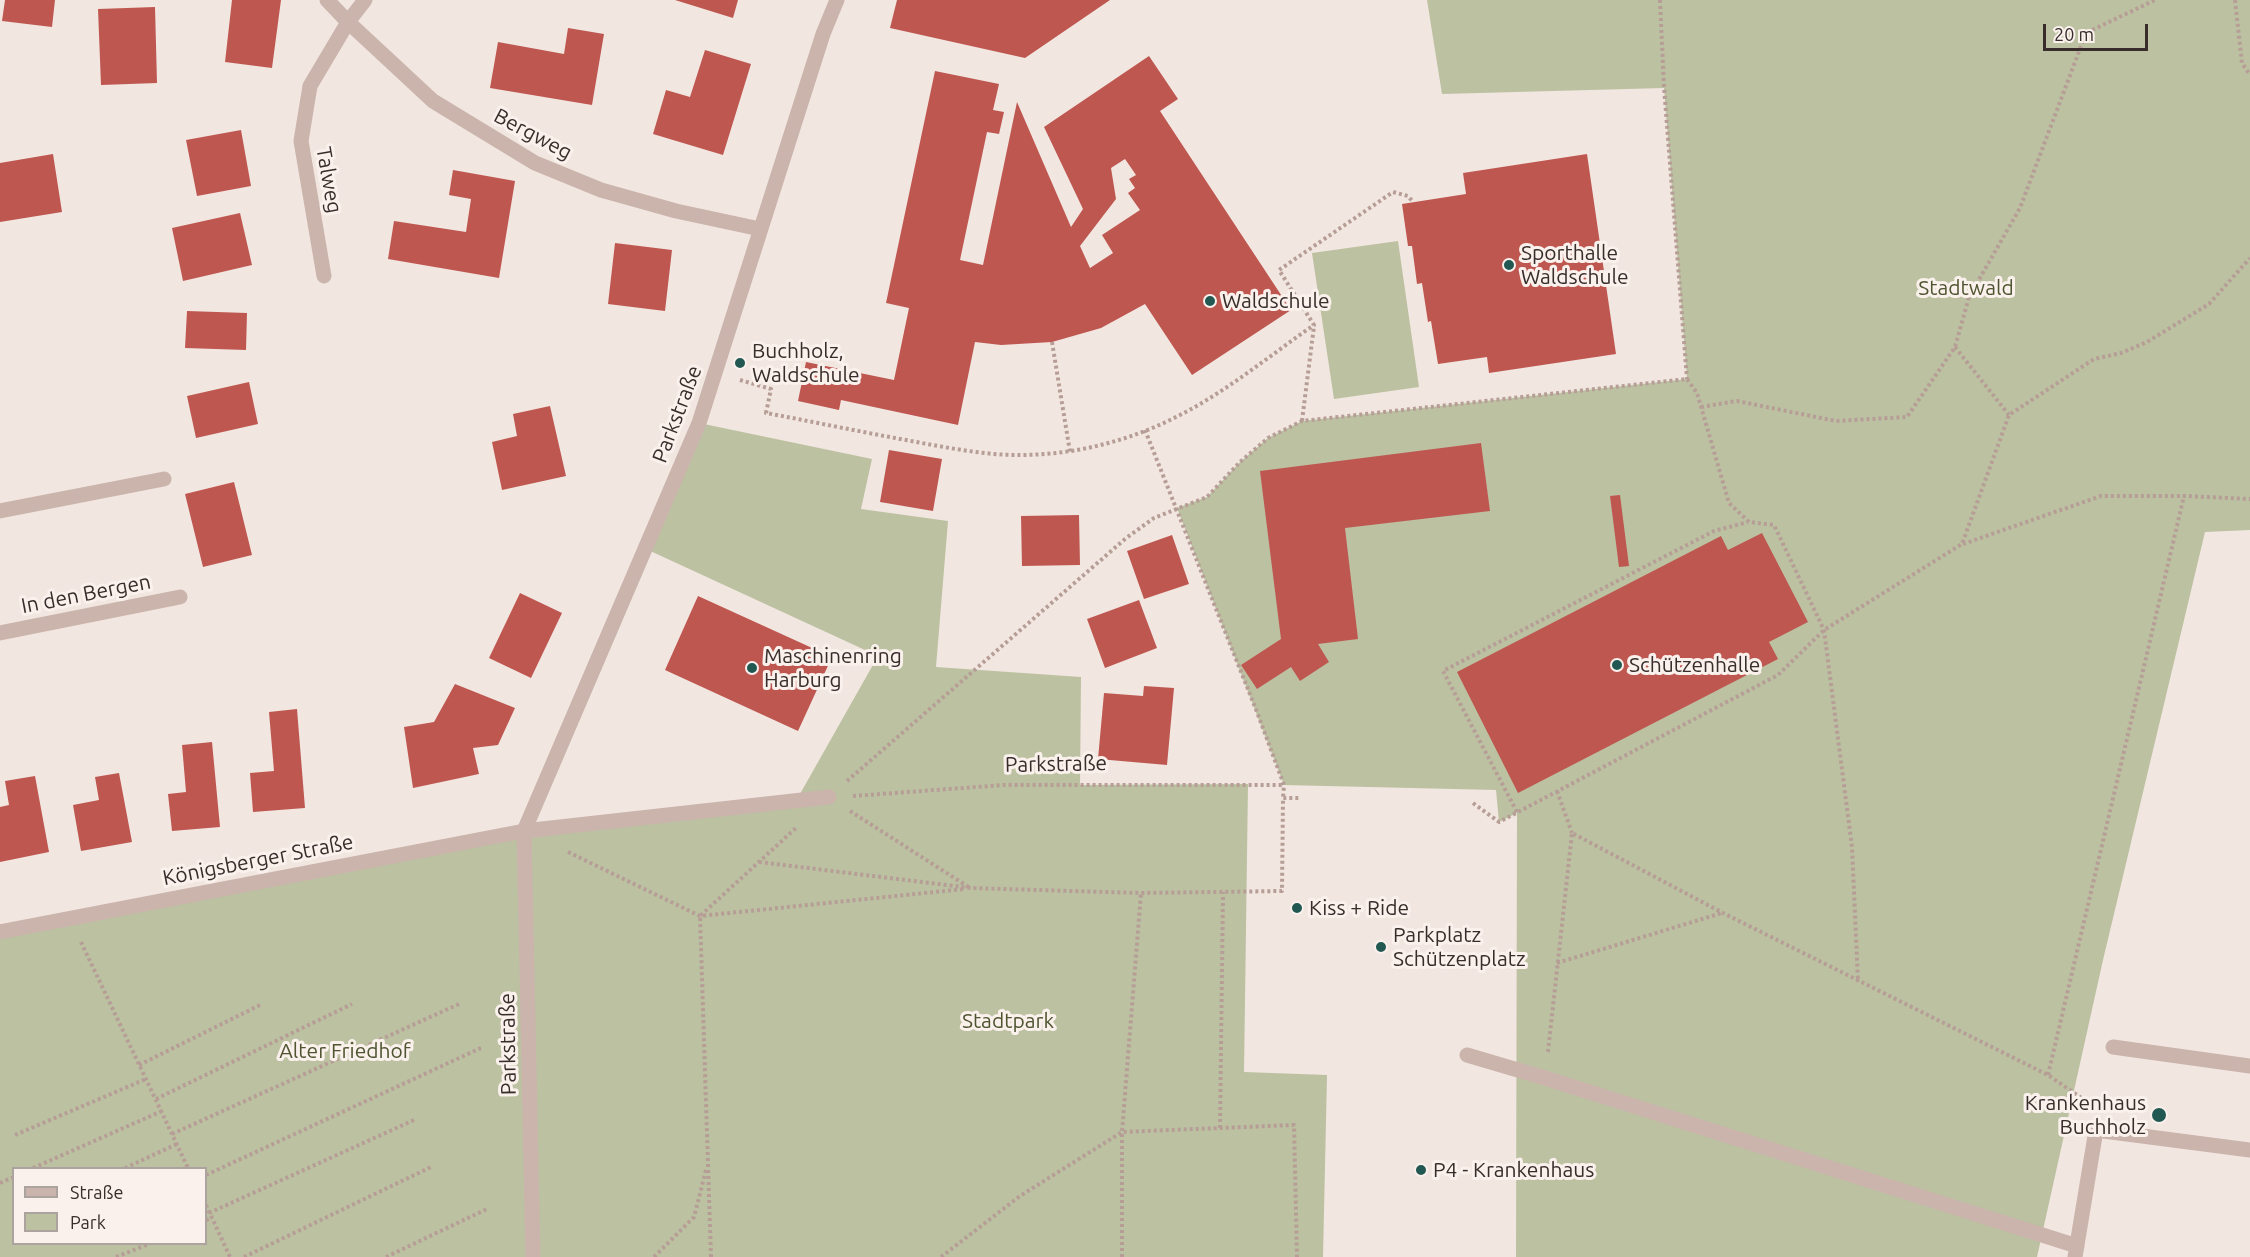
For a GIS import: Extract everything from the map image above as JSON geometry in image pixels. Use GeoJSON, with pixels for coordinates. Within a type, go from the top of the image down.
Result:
{"type":"FeatureCollection","features":[{"type":"Feature","properties":{"kind":"street","name":"Bergweg"},"geometry":{"type":"LineString","coordinates":[[327,0],[433,101],[535,163],[602,190],[676,211],[760,229]]}},
{"type":"Feature","properties":{"kind":"street","name":"Talweg"},"geometry":{"type":"LineString","coordinates":[[324,276],[301,141],[310,86],[348,22],[365,0]]}},
{"type":"Feature","properties":{"kind":"street","name":"Parkstraße"},"geometry":{"type":"LineString","coordinates":[[533,1257],[524,831],[699,423],[823,34],[837,0]]}},
{"type":"Feature","properties":{"kind":"street"},"geometry":{"type":"LineString","coordinates":[[0,511],[164,480]]}},
{"type":"Feature","properties":{"kind":"street","name":"In den Bergen"},"geometry":{"type":"LineString","coordinates":[[0,633],[180,597]]}},
{"type":"Feature","properties":{"kind":"street"},"geometry":{"type":"LineString","coordinates":[[524,831],[829,797]]}},
{"type":"Feature","properties":{"kind":"street","name":"Königsberger Straße"},"geometry":{"type":"LineString","coordinates":[[0,932],[524,831]]}},
{"type":"Feature","properties":{"kind":"street"},"geometry":{"type":"LineString","coordinates":[[2113,1047],[2250,1066]]}},
{"type":"Feature","properties":{"kind":"street"},"geometry":{"type":"LineString","coordinates":[[1467,1055],[1545,1078],[2076,1252],[2096,1130],[2250,1150]]}},
{"type":"Feature","properties":{"kind":"path"},"geometry":{"type":"LineString","coordinates":[[1660,0],[1664,87],[1687,380],[1697,393],[1729,503],[1749,522]]}},
{"type":"Feature","properties":{"kind":"path"},"geometry":{"type":"LineString","coordinates":[[1701,407],[1737,401],[1836,421],[1907,417],[1955,347],[1969,297],[2020,208],[2086,33],[2155,0]]}},
{"type":"Feature","properties":{"kind":"path"},"geometry":{"type":"LineString","coordinates":[[2235,0],[2242,63],[2250,75]]}},
{"type":"Feature","properties":{"kind":"path"},"geometry":{"type":"LineString","coordinates":[[1302,421],[1314,326],[1279,270],[1393,192],[1408,196],[1413,202]]}},
{"type":"Feature","properties":{"kind":"path"},"geometry":{"type":"LineString","coordinates":[[1962,544],[2009,415],[2094,359],[2121,353],[2147,342],[2209,304],[2250,258]]}},
{"type":"Feature","properties":{"kind":"path"},"geometry":{"type":"LineString","coordinates":[[716,374],[771,388],[766,413],[956,449],[994,454],[1032,455],[1070,452],[1107,444],[1178,417],[1210,398],[1314,326]]}},
{"type":"Feature","properties":{"kind":"path"},"geometry":{"type":"LineString","coordinates":[[1052,342],[1070,452]]}},
{"type":"Feature","properties":{"kind":"path"},"geometry":{"type":"LineString","coordinates":[[1955,347],[2009,415]]}},
{"type":"Feature","properties":{"kind":"path"},"geometry":{"type":"LineString","coordinates":[[711,1257],[700,916],[829,797],[1125,539],[1154,518],[1207,497],[1240,462],[1268,438],[1302,421],[1687,380]]}},
{"type":"Feature","properties":{"kind":"path"},"geometry":{"type":"LineString","coordinates":[[759,862],[971,888],[1141,893],[1282,891],[1284,784],[1145,430]]}},
{"type":"Feature","properties":{"kind":"path"},"geometry":{"type":"LineString","coordinates":[[1473,803],[1499,822],[1778,675],[1824,630],[1962,544],[2102,496],[2250,499]]}},
{"type":"Feature","properties":{"kind":"path"},"geometry":{"type":"LineString","coordinates":[[2048,1075],[2184,496]]}},
{"type":"Feature","properties":{"kind":"path"},"geometry":{"type":"LineString","coordinates":[[1517,812],[1443,671],[1714,531],[1749,522],[1774,525],[1824,630],[1852,847],[1858,982]]}},
{"type":"Feature","properties":{"kind":"path","name":"Parkstraße"},"geometry":{"type":"LineString","coordinates":[[829,797],[1004,786],[1284,784]]}},
{"type":"Feature","properties":{"kind":"path"},"geometry":{"type":"LineString","coordinates":[[1545,1078],[1572,833],[1557,792]]}},
{"type":"Feature","properties":{"kind":"path"},"geometry":{"type":"LineString","coordinates":[[829,797],[971,888]]}},
{"type":"Feature","properties":{"kind":"path"},"geometry":{"type":"LineString","coordinates":[[1283,798],[1299,798]]}},
{"type":"Feature","properties":{"kind":"path"},"geometry":{"type":"LineString","coordinates":[[1572,833],[1858,982],[2048,1075],[2080,1097],[2096,1130]]}},
{"type":"Feature","properties":{"kind":"path"},"geometry":{"type":"LineString","coordinates":[[566,851],[700,916],[971,888]]}},
{"type":"Feature","properties":{"kind":"path"},"geometry":{"type":"LineString","coordinates":[[1220,1128],[1223,892]]}},
{"type":"Feature","properties":{"kind":"path"},"geometry":{"type":"LineString","coordinates":[[1122,1257],[1122,1132],[1141,893]]}},
{"type":"Feature","properties":{"kind":"path"},"geometry":{"type":"LineString","coordinates":[[1557,963],[1723,913]]}},
{"type":"Feature","properties":{"kind":"path"},"geometry":{"type":"LineString","coordinates":[[70,917],[188,1167]]}},
{"type":"Feature","properties":{"kind":"path"},"geometry":{"type":"LineString","coordinates":[[156,1099],[352,1004]]}},
{"type":"Feature","properties":{"kind":"path"},"geometry":{"type":"LineString","coordinates":[[172,1134],[459,1004]]}},
{"type":"Feature","properties":{"kind":"path"},"geometry":{"type":"LineString","coordinates":[[139,1065],[260,1005]]}},
{"type":"Feature","properties":{"kind":"path"},"geometry":{"type":"LineString","coordinates":[[207,1175],[483,1047]]}},
{"type":"Feature","properties":{"kind":"path"},"geometry":{"type":"LineString","coordinates":[[15,1135],[146,1079]]}},
{"type":"Feature","properties":{"kind":"path"},"geometry":{"type":"LineString","coordinates":[[35,1167],[162,1111]]}},
{"type":"Feature","properties":{"kind":"path"},"geometry":{"type":"LineString","coordinates":[[207,1219],[210,1215],[414,1120]]}},
{"type":"Feature","properties":{"kind":"path"},"geometry":{"type":"LineString","coordinates":[[941,1257],[1020,1196],[1122,1132],[1294,1125],[1297,1257]]}},
{"type":"Feature","properties":{"kind":"path"},"geometry":{"type":"LineString","coordinates":[[127,1167],[177,1144]]}},
{"type":"Feature","properties":{"kind":"path"},"geometry":{"type":"LineString","coordinates":[[654,1257],[694,1217],[708,1163]]}},
{"type":"Feature","properties":{"kind":"path"},"geometry":{"type":"LineString","coordinates":[[244,1257],[431,1167]]}},
{"type":"Feature","properties":{"kind":"path"},"geometry":{"type":"LineString","coordinates":[[207,1208],[230,1257]]}},
{"type":"Feature","properties":{"kind":"path"},"geometry":{"type":"LineString","coordinates":[[386,1257],[489,1208]]}},
{"type":"Feature","properties":{"kind":"path"},"geometry":{"type":"LineString","coordinates":[[116,1257],[146,1245]]}},
{"type":"Feature","properties":{"kind":"green space","name":"Stadtwald"},"geometry":{"type":"Polygon","coordinates":[[[1427,0],[2250,0],[2250,530],[2205,532],[2103,960],[2037,1257],[1516,1257],[1517,813],[1499,822],[1496,790],[1284,785],[1177,508],[1207,497],[1240,462],[1268,438],[1302,421],[1687,379],[1664,88],[1442,94],[1427,0]]]}},
{"type":"Feature","properties":{"kind":"green space"},"geometry":{"type":"Polygon","coordinates":[[[1398,241],[1419,387],[1334,399],[1312,253],[1398,241]]]}},
{"type":"Feature","properties":{"kind":"green space"},"geometry":{"type":"Polygon","coordinates":[[[699,423],[872,459],[861,509],[948,521],[936,667],[1081,677],[1080,785],[1248,784],[1244,1072],[1327,1075],[1323,1257],[0,1257],[0,932],[524,831],[796,801],[878,656],[646,549],[699,423]]]}},
{"type":"Feature","properties":{"kind":"building"},"geometry":{"type":"Polygon","coordinates":[[[5,0],[55,0],[52,27],[2,21],[5,0]]]}},
{"type":"Feature","properties":{"kind":"building"},"geometry":{"type":"Polygon","coordinates":[[[232,0],[281,0],[272,68],[225,62],[232,0]]]}},
{"type":"Feature","properties":{"kind":"building"},"geometry":{"type":"Polygon","coordinates":[[[675,0],[738,0],[733,18],[675,0]]]}},
{"type":"Feature","properties":{"kind":"building"},"geometry":{"type":"Polygon","coordinates":[[[897,0],[1110,0],[1025,58],[890,28],[897,0]]]}},
{"type":"Feature","properties":{"kind":"building"},"geometry":{"type":"Polygon","coordinates":[[[155,7],[157,83],[101,85],[98,9],[155,7]]]}},
{"type":"Feature","properties":{"kind":"building"},"geometry":{"type":"Polygon","coordinates":[[[568,28],[604,34],[592,105],[490,88],[498,42],[564,54],[568,28]]]}},
{"type":"Feature","properties":{"kind":"building"},"geometry":{"type":"Polygon","coordinates":[[[705,50],[751,64],[723,155],[653,134],[666,90],[690,97],[705,50]]]}},
{"type":"Feature","properties":{"kind":"building"},"geometry":{"type":"Polygon","coordinates":[[[1149,56],[1178,99],[1160,111],[1291,310],[1192,375],[1145,304],[1101,328],[1052,342],[1001,345],[975,342],[958,425],[841,400],[839,410],[798,401],[806,362],[894,380],[909,308],[886,303],[935,71],[999,84],[993,110],[1004,112],[999,134],[987,132],[960,260],[983,265],[1017,102],[1071,227],[1083,209],[1044,127],[1149,56]],[[1125,159],[1111,168],[1116,199],[1080,246],[1090,268],[1113,253],[1102,235],[1140,210],[1128,193],[1135,188],[1129,179],[1136,175],[1125,159]]]}},
{"type":"Feature","properties":{"kind":"building"},"geometry":{"type":"Polygon","coordinates":[[[241,130],[251,186],[197,196],[186,140],[241,130]]]}},
{"type":"Feature","properties":{"kind":"building"},"geometry":{"type":"Polygon","coordinates":[[[53,154],[62,212],[0,222],[0,163],[53,154]]]}},
{"type":"Feature","properties":{"kind":"building","name":"Sporthalle Waldschule"},"geometry":{"type":"Polygon","coordinates":[[[1587,154],[1616,354],[1489,373],[1487,357],[1438,364],[1422,283],[1417,284],[1412,246],[1408,246],[1402,204],[1466,194],[1463,173],[1587,154]]]}},
{"type":"Feature","properties":{"kind":"building"},"geometry":{"type":"Polygon","coordinates":[[[453,170],[515,181],[499,278],[388,259],[394,221],[466,232],[471,199],[449,195],[453,170]]]}},
{"type":"Feature","properties":{"kind":"building"},"geometry":{"type":"Polygon","coordinates":[[[240,213],[252,265],[183,281],[172,228],[240,213]]]}},
{"type":"Feature","properties":{"kind":"building"},"geometry":{"type":"Polygon","coordinates":[[[615,243],[672,250],[665,311],[608,304],[615,243]]]}},
{"type":"Feature","properties":{"kind":"building"},"geometry":{"type":"Polygon","coordinates":[[[187,311],[247,313],[246,350],[185,348],[187,311]]]}},
{"type":"Feature","properties":{"kind":"building"},"geometry":{"type":"Polygon","coordinates":[[[249,382],[258,424],[196,438],[187,396],[249,382]]]}},
{"type":"Feature","properties":{"kind":"building"},"geometry":{"type":"Polygon","coordinates":[[[550,406],[566,476],[502,490],[492,442],[517,436],[513,414],[550,406]]]}},
{"type":"Feature","properties":{"kind":"building"},"geometry":{"type":"Polygon","coordinates":[[[1481,443],[1490,511],[1345,528],[1358,639],[1318,644],[1329,662],[1300,681],[1291,667],[1257,689],[1241,665],[1281,639],[1260,471],[1481,443]]]}},
{"type":"Feature","properties":{"kind":"building"},"geometry":{"type":"Polygon","coordinates":[[[889,450],[942,459],[933,511],[880,502],[889,450]]]}},
{"type":"Feature","properties":{"kind":"building"},"geometry":{"type":"Polygon","coordinates":[[[234,482],[252,555],[203,567],[185,494],[234,482]]]}},
{"type":"Feature","properties":{"kind":"building"},"geometry":{"type":"Polygon","coordinates":[[[1620,495],[1629,566],[1619,567],[1610,496],[1620,495]]]}},
{"type":"Feature","properties":{"kind":"building"},"geometry":{"type":"Polygon","coordinates":[[[1079,515],[1080,565],[1022,566],[1021,516],[1079,515]]]}},
{"type":"Feature","properties":{"kind":"building","name":"Schützenhalle"},"geometry":{"type":"Polygon","coordinates":[[[1762,533],[1808,622],[1769,642],[1778,659],[1518,793],[1457,672],[1721,536],[1728,550],[1762,533]]]}},
{"type":"Feature","properties":{"kind":"building"},"geometry":{"type":"Polygon","coordinates":[[[1172,535],[1189,584],[1144,599],[1127,551],[1172,535]]]}},
{"type":"Feature","properties":{"kind":"building"},"geometry":{"type":"Polygon","coordinates":[[[520,593],[562,613],[531,678],[489,658],[520,593]]]}},
{"type":"Feature","properties":{"kind":"building"},"geometry":{"type":"Polygon","coordinates":[[[698,596],[832,657],[798,731],[665,670],[698,596]]]}},
{"type":"Feature","properties":{"kind":"building"},"geometry":{"type":"Polygon","coordinates":[[[1139,600],[1157,648],[1105,668],[1087,619],[1139,600]]]}},
{"type":"Feature","properties":{"kind":"building"},"geometry":{"type":"Polygon","coordinates":[[[455,684],[515,708],[498,745],[473,748],[479,774],[413,788],[404,727],[434,722],[455,684]]]}},
{"type":"Feature","properties":{"kind":"building"},"geometry":{"type":"Polygon","coordinates":[[[1144,686],[1174,688],[1167,765],[1098,759],[1104,693],[1143,696],[1144,686]]]}},
{"type":"Feature","properties":{"kind":"building"},"geometry":{"type":"Polygon","coordinates":[[[297,709],[305,808],[253,812],[250,773],[274,771],[269,712],[297,709]]]}},
{"type":"Feature","properties":{"kind":"building"},"geometry":{"type":"Polygon","coordinates":[[[212,742],[220,827],[172,831],[168,794],[186,792],[182,745],[212,742]]]}},
{"type":"Feature","properties":{"kind":"building"},"geometry":{"type":"Polygon","coordinates":[[[119,773],[132,842],[81,851],[73,805],[99,800],[95,777],[119,773]]]}},
{"type":"Feature","properties":{"kind":"building"},"geometry":{"type":"Polygon","coordinates":[[[35,776],[49,852],[0,862],[0,807],[9,805],[5,781],[35,776]]]}},
{"type":"Feature","properties":{"kind":"place","name":"Sporthalle Waldschule"},"geometry":{"type":"Point","coordinates":[1509,265]}},
{"type":"Feature","properties":{"kind":"place","name":"Waldschule"},"geometry":{"type":"Point","coordinates":[1210,301]}},
{"type":"Feature","properties":{"kind":"place","name":"Buchholz, Waldschule"},"geometry":{"type":"Point","coordinates":[740,363]}},
{"type":"Feature","properties":{"kind":"place","name":"Schützenhalle"},"geometry":{"type":"Point","coordinates":[1617,665]}},
{"type":"Feature","properties":{"kind":"place","name":"Maschinenring Harburg"},"geometry":{"type":"Point","coordinates":[752,668]}},
{"type":"Feature","properties":{"kind":"place","name":"Kiss + Ride"},"geometry":{"type":"Point","coordinates":[1297,908]}},
{"type":"Feature","properties":{"kind":"place","name":"Parkplatz Schützenplatz"},"geometry":{"type":"Point","coordinates":[1381,947]}},
{"type":"Feature","properties":{"kind":"place","name":"Krankenhaus Buchholz"},"geometry":{"type":"Point","coordinates":[2159,1115]}},
{"type":"Feature","properties":{"kind":"place","name":"P4 - Krankenhaus"},"geometry":{"type":"Point","coordinates":[1421,1170]}},
{"type":"Feature","properties":{"kind":"park label","name":"Stadtpark"},"geometry":{"type":"Point","coordinates":[1008,1021]}},
{"type":"Feature","properties":{"kind":"park label","name":"Alter Friedhof"},"geometry":{"type":"Point","coordinates":[345,1051]}}]}
